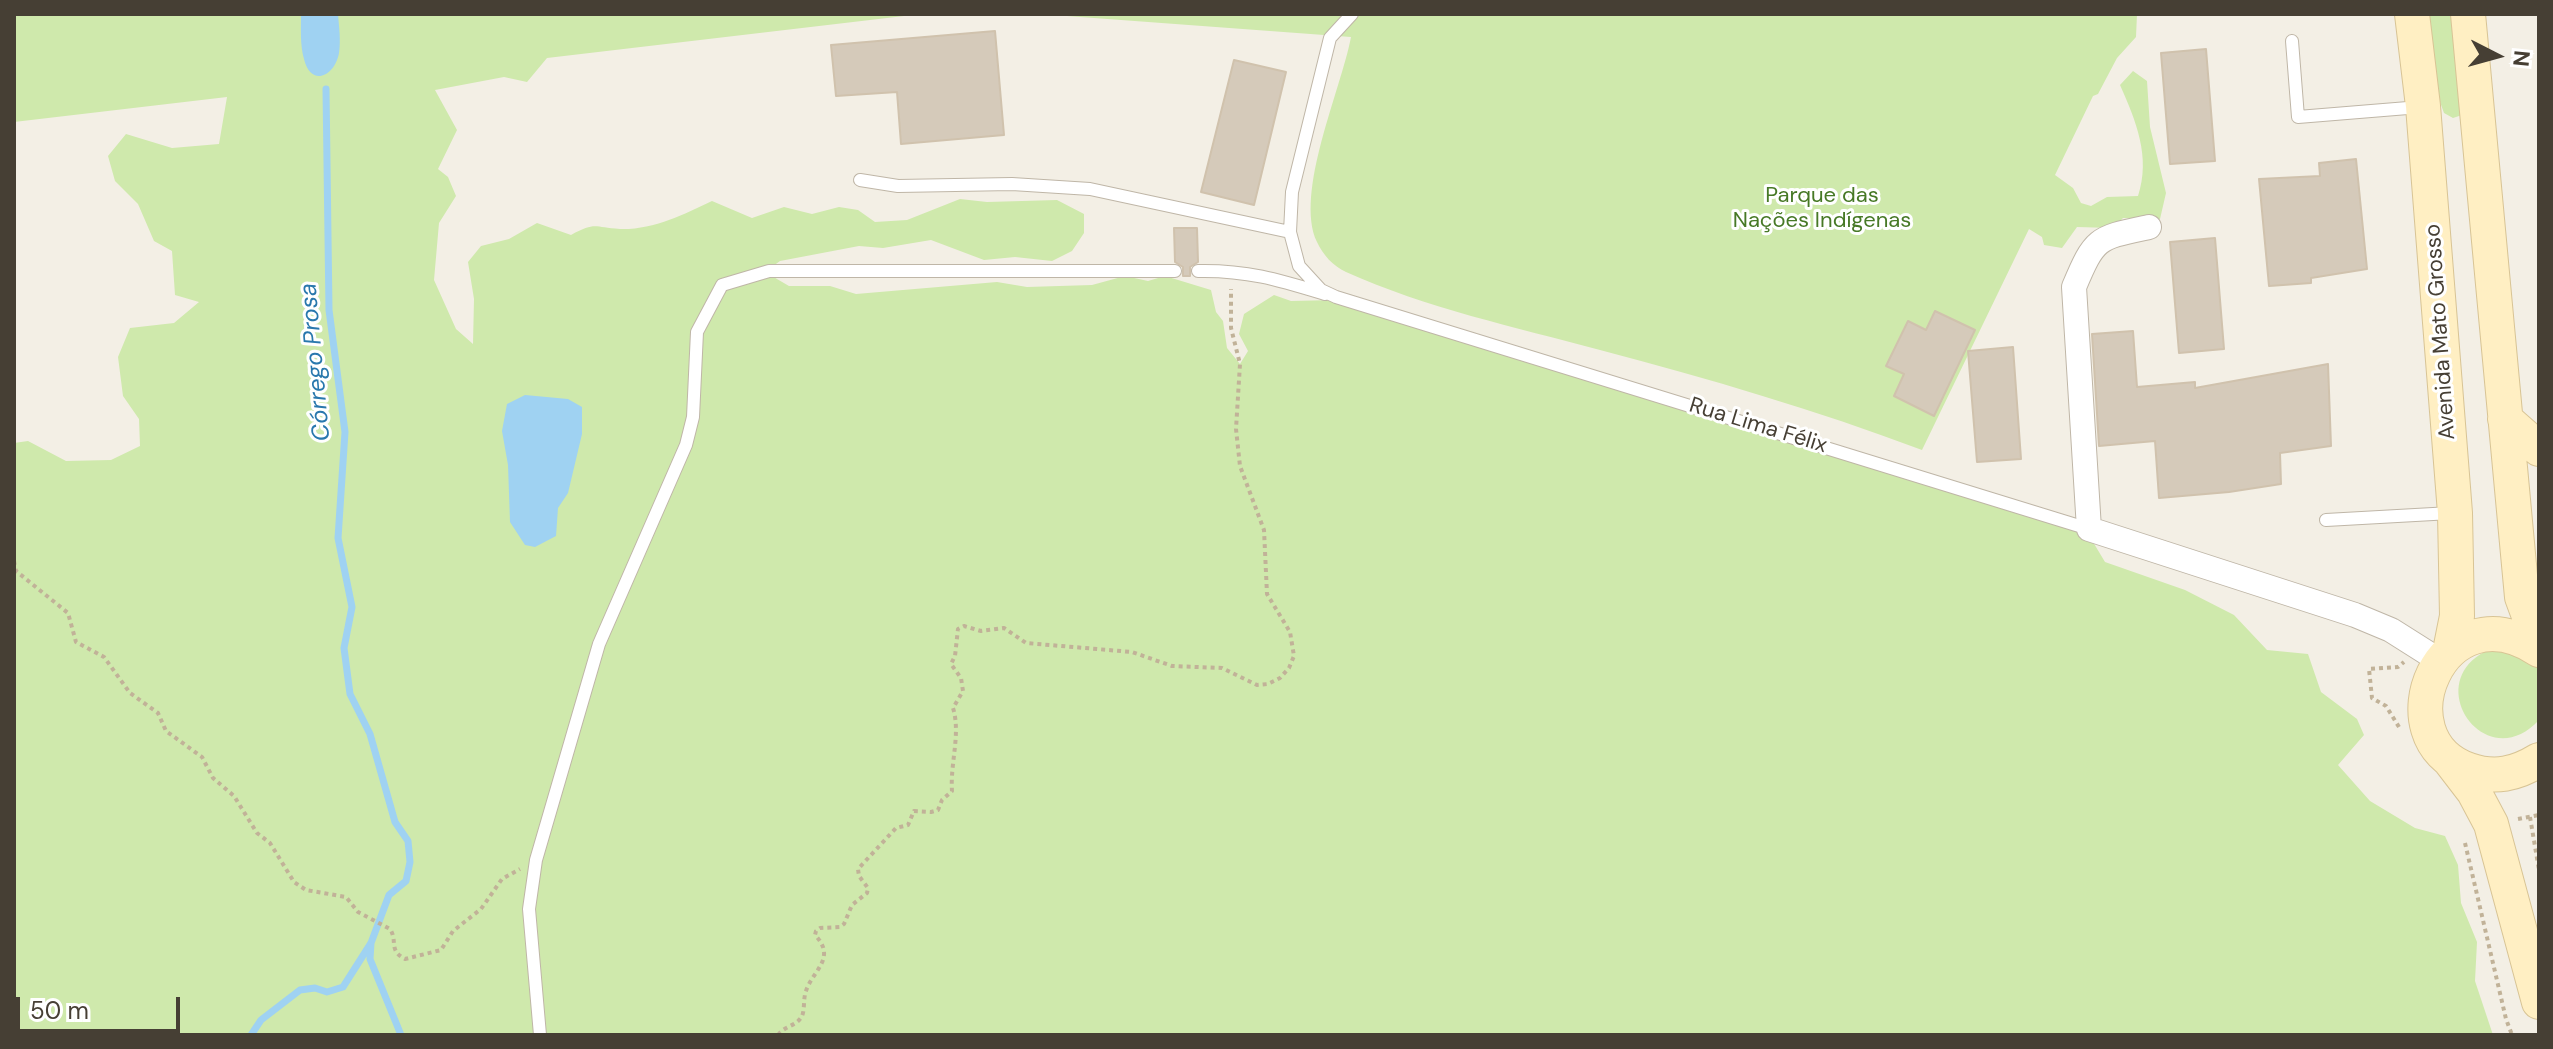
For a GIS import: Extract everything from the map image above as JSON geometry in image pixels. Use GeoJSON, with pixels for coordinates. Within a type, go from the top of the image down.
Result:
{"type":"FeatureCollection","features":[{"type":"Feature","properties":{"kind":"main road","name":"Avenida Mato Grosso"},"geometry":{"type":"LineString","coordinates":[[2412,14],[2426,140],[2455,513],[2457,616],[2445,656],[2430,679],[2425,699],[2427,720],[2434,739],[2474,792],[2491,824],[2539,1002]]}},
{"type":"Feature","properties":{"kind":"main road"},"geometry":{"type":"LineString","coordinates":[[2468,14],[2505,419],[2527,525],[2522,597],[2539,643]]}},
{"type":"Feature","properties":{"kind":"main road"},"geometry":{"type":"LineString","coordinates":[[2426,140],[2478,136]]}},
{"type":"Feature","properties":{"kind":"main road"},"geometry":{"type":"LineString","coordinates":[[2505,419],[2539,449]]}},
{"type":"Feature","properties":{"kind":"main road"},"geometry":{"type":"LineString","coordinates":[[2445,656],[2467,640],[2486,635],[2506,635],[2525,641],[2539,650]]}},
{"type":"Feature","properties":{"kind":"main road"},"geometry":{"type":"LineString","coordinates":[[2446,755],[2462,768],[2503,776],[2539,760]]}},
{"type":"Feature","properties":{"kind":"street"},"geometry":{"type":"LineString","coordinates":[[2089,529],[2074,287],[2089,252],[2109,235],[2149,227]]}},
{"type":"Feature","properties":{"kind":"street","name":"Rua Lima Félix"},"geometry":{"type":"LineString","coordinates":[[2089,529],[2355,615],[2445,656]]}},
{"type":"Feature","properties":{"kind":"lane","name":"Rua Lima Félix"},"geometry":{"type":"LineString","coordinates":[[1352,14],[1330,38],[1292,192],[1290,232],[1299,266],[1321,290],[2089,529]]}},
{"type":"Feature","properties":{"kind":"lane"},"geometry":{"type":"LineString","coordinates":[[2292,41],[2298,117],[2423,106]]}},
{"type":"Feature","properties":{"kind":"lane"},"geometry":{"type":"LineString","coordinates":[[860,180],[898,186],[1012,184],[1090,189],[1290,232]]}},
{"type":"Feature","properties":{"kind":"lane"},"geometry":{"type":"LineString","coordinates":[[1198,271],[1231,270],[1265,275],[1336,297]]}},
{"type":"Feature","properties":{"kind":"lane"},"geometry":{"type":"LineString","coordinates":[[540,1035],[529,909],[536,860],[599,644],[686,445],[693,417],[697,332],[722,285],[769,271],[1175,271]]}},
{"type":"Feature","properties":{"kind":"lane"},"geometry":{"type":"LineString","coordinates":[[2326,520],[2455,513]]}},
{"type":"Feature","properties":{"kind":"path"},"geometry":{"type":"LineString","coordinates":[[778,1035],[802,1016],[806,989],[822,966],[825,950],[815,935],[816,931],[840,927],[852,905],[867,893],[868,888],[858,869],[896,828],[908,825],[914,811],[938,810],[942,800],[952,791],[957,721],[953,708],[963,691],[961,678],[951,664],[958,629],[964,626],[981,631],[1004,628],[1026,643],[1132,652],[1172,666],[1222,668],[1257,685],[1280,678],[1289,668],[1294,656],[1290,632],[1267,594],[1264,530],[1240,466],[1236,429],[1240,364],[1231,328],[1231,270]]}},
{"type":"Feature","properties":{"kind":"path"},"geometry":{"type":"LineString","coordinates":[[14,561],[16,571],[68,613],[76,642],[104,657],[130,693],[158,713],[166,731],[202,757],[213,778],[234,796],[257,833],[270,843],[294,882],[306,890],[346,897],[358,912],[390,929],[394,951],[405,959],[441,950],[453,931],[481,909],[502,879],[536,860]]}},
{"type":"Feature","properties":{"kind":"path"},"geometry":{"type":"LineString","coordinates":[[2397,653],[2405,661],[2398,667],[2369,669],[2372,698],[2386,706],[2400,729]]}},
{"type":"Feature","properties":{"kind":"path"},"geometry":{"type":"LineString","coordinates":[[2530,817],[2539,870]]}},
{"type":"Feature","properties":{"kind":"path"},"geometry":{"type":"LineString","coordinates":[[2465,843],[2512,1035]]}},
{"type":"Feature","properties":{"kind":"green space"},"geometry":{"type":"Polygon","coordinates":[[[14,14],[921,14],[547,58],[527,82],[504,77],[435,90],[457,130],[438,169],[448,177],[456,196],[439,223],[434,280],[456,329],[473,344],[474,299],[468,262],[481,246],[509,239],[537,223],[571,235],[596,226],[632,229],[668,221],[712,201],[752,218],[784,207],[812,214],[839,207],[858,210],[875,222],[907,220],[960,199],[987,202],[1057,200],[1084,214],[1084,233],[1072,251],[1052,261],[1015,257],[984,260],[931,240],[883,248],[859,246],[780,261],[765,272],[789,286],[830,286],[856,294],[997,282],[1027,287],[1092,285],[1125,276],[1148,281],[1165,276],[1211,290],[1216,312],[1223,321],[1227,348],[1240,364],[1248,351],[1239,334],[1244,314],[1274,295],[1291,301],[1335,300],[2087,532],[2105,562],[2185,590],[2234,615],[2267,650],[2308,654],[2321,692],[2357,719],[2364,735],[2338,765],[2370,801],[2415,828],[2445,836],[2458,865],[2461,903],[2477,942],[2475,981],[2493,1035],[14,1035],[14,443],[28,441],[66,461],[111,460],[140,446],[139,419],[123,396],[118,357],[130,328],[174,323],[199,302],[175,295],[172,251],[154,241],[138,204],[115,181],[108,156],[126,134],[172,148],[219,144],[227,97],[14,122],[14,14]]]}},
{"type":"Feature","properties":{"kind":"green space","name":"Parque das Nações Indígenas"},"geometry":{"type":"Polygon","coordinates":[[[1014,14],[2137,14],[2136,37],[2117,58],[2098,94],[2093,96],[2055,175],[2073,188],[2081,203],[2091,206],[2107,197],[2138,196],[2143,167],[2140,139],[2120,85],[2133,71],[2147,81],[2150,127],[2166,193],[2160,219],[2123,218],[2113,228],[2077,227],[2062,248],[2044,245],[2042,237],[2029,229],[1922,450],[1722,384],[1407,296],[1337,267],[1325,256],[1317,242],[1311,221],[1311,197],[1322,141],[1351,37],[1014,14]]]}},
{"type":"Feature","properties":{"kind":"green space"},"geometry":{"type":"Polygon","coordinates":[[[2429,14],[2462,14],[2462,115],[2453,118],[2444,113],[2440,102],[2429,14]]]}},
{"type":"Feature","properties":{"kind":"green space"},"geometry":{"type":"Polygon","coordinates":[[[2496,647],[2539,664],[2539,720],[2518,735],[2498,738],[2480,731],[2466,716],[2459,698],[2460,679],[2472,661],[2496,647]]]}},
{"type":"Feature","properties":{"kind":"water"},"geometry":{"type":"Polygon","coordinates":[[[301,14],[338,14],[339,53],[333,68],[323,76],[312,74],[307,68],[301,43],[301,14]]]}},
{"type":"Feature","properties":{"kind":"water"},"geometry":{"type":"Polygon","coordinates":[[[525,395],[568,399],[582,407],[582,434],[568,493],[558,508],[556,536],[535,547],[525,545],[510,522],[508,465],[502,431],[507,404],[525,395]]]}},
{"type":"Feature","properties":{"kind":"building"},"geometry":{"type":"Polygon","coordinates":[[[995,31],[1004,135],[901,144],[897,92],[836,96],[831,45],[995,31]]]}},
{"type":"Feature","properties":{"kind":"building"},"geometry":{"type":"Polygon","coordinates":[[[2206,49],[2215,161],[2170,164],[2161,53],[2206,49]]]}},
{"type":"Feature","properties":{"kind":"building"},"geometry":{"type":"Polygon","coordinates":[[[1234,60],[1286,72],[1254,205],[1201,192],[1234,60]]]}},
{"type":"Feature","properties":{"kind":"building"},"geometry":{"type":"Polygon","coordinates":[[[2356,159],[2367,269],[2311,278],[2311,283],[2269,286],[2259,179],[2320,176],[2319,163],[2356,159]]]}},
{"type":"Feature","properties":{"kind":"building"},"geometry":{"type":"Polygon","coordinates":[[[1174,228],[1197,228],[1198,262],[1190,267],[1190,276],[1183,276],[1183,267],[1175,262],[1174,228]]]}},
{"type":"Feature","properties":{"kind":"building"},"geometry":{"type":"Polygon","coordinates":[[[2215,238],[2224,349],[2179,353],[2170,242],[2215,238]]]}},
{"type":"Feature","properties":{"kind":"building"},"geometry":{"type":"Polygon","coordinates":[[[1935,311],[1975,330],[1934,416],[1894,396],[1904,374],[1886,366],[1908,321],[1926,330],[1935,311]]]}},
{"type":"Feature","properties":{"kind":"building"},"geometry":{"type":"Polygon","coordinates":[[[2133,331],[2137,387],[2195,382],[2195,388],[2328,364],[2331,446],[2280,453],[2281,484],[2159,498],[2155,441],[2099,446],[2092,334],[2133,331]]]}},
{"type":"Feature","properties":{"kind":"building"},"geometry":{"type":"Polygon","coordinates":[[[2013,347],[2021,459],[1977,462],[1968,351],[2013,347]]]}},
{"type":"Feature","properties":{"kind":"waterway","name":"Córrego Prosa"},"geometry":{"type":"LineString","coordinates":[[251,1035],[261,1020],[300,990],[315,988],[327,992],[343,987],[371,943],[389,895],[406,881],[410,862],[408,841],[395,822],[370,734],[350,694],[344,648],[352,607],[338,538],[345,432],[329,310],[326,89]]}},
{"type":"Feature","properties":{"kind":"waterway"},"geometry":{"type":"LineString","coordinates":[[371,943],[370,959],[401,1035]]}}]}
